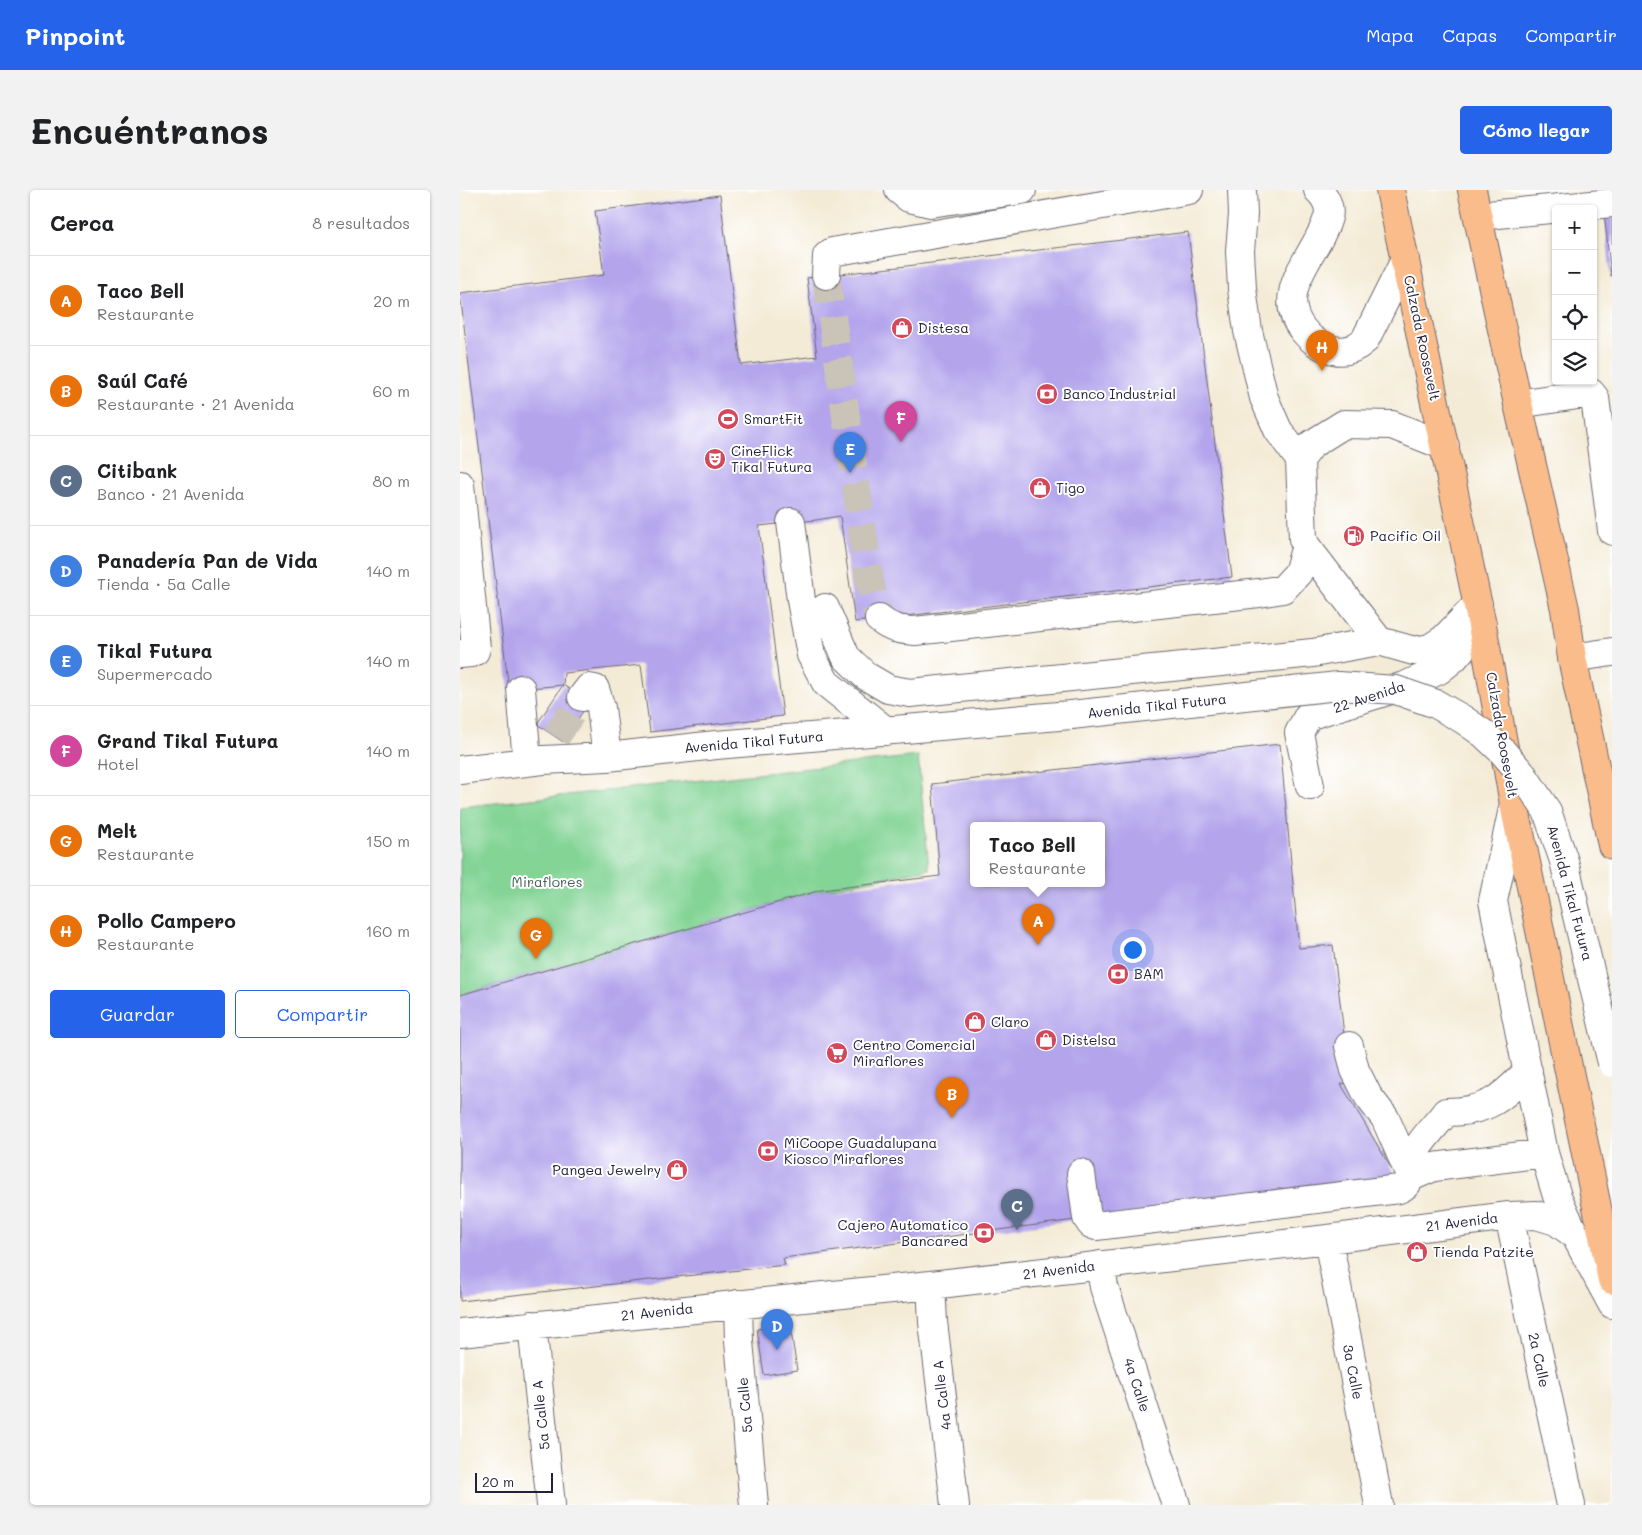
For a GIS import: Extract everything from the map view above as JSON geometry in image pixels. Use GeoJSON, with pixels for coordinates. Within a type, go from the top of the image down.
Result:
{"type":"FeatureCollection","features":[{"type":"Feature","properties":{"kind":"highway","name":"Calzada Roosevelt"},"geometry":{"type":"LineString","coordinates":[[1387,195],[1405,260],[1480,614],[1514,804],[1612,1280]]}},
{"type":"Feature","properties":{"kind":"highway"},"geometry":{"type":"LineString","coordinates":[[1475,203],[1518,404],[1565,609],[1572,658],[1612,845]]}},
{"type":"Feature","properties":{"kind":"street"},"geometry":{"type":"LineString","coordinates":[[899,190],[909,198],[930,203],[1022,190]]}},
{"type":"Feature","properties":{"kind":"street"},"geometry":{"type":"LineString","coordinates":[[826,275],[827,256],[832,252],[1189,190]]}},
{"type":"Feature","properties":{"kind":"street"},"geometry":{"type":"LineString","coordinates":[[1242,190],[1243,214],[1240,251],[1242,289],[1248,331],[1264,398],[1278,430],[1300,460],[1304,539],[1306,546],[1380,641]]}},
{"type":"Feature","properties":{"kind":"street"},"geometry":{"type":"LineString","coordinates":[[1318,190],[1328,203],[1329,216],[1317,242],[1299,272],[1292,299],[1298,324],[1316,343],[1340,351],[1356,348],[1366,340],[1405,260]]}},
{"type":"Feature","properties":{"kind":"street"},"geometry":{"type":"LineString","coordinates":[[1475,203],[1552,207]]}},
{"type":"Feature","properties":{"kind":"street"},"geometry":{"type":"LineString","coordinates":[[1593,205],[1612,203]]}},
{"type":"Feature","properties":{"kind":"street"},"geometry":{"type":"LineString","coordinates":[[1518,404],[1601,391]]}},
{"type":"Feature","properties":{"kind":"street"},"geometry":{"type":"LineString","coordinates":[[1601,391],[1595,398],[1612,531]]}},
{"type":"Feature","properties":{"kind":"street"},"geometry":{"type":"LineString","coordinates":[[1300,460],[1312,444],[1344,424],[1392,425],[1445,446]]}},
{"type":"Feature","properties":{"kind":"street"},"geometry":{"type":"LineString","coordinates":[[460,485],[468,651]]}},
{"type":"Feature","properties":{"kind":"street"},"geometry":{"type":"LineString","coordinates":[[791,522],[801,600],[811,656],[826,683],[886,731]]}},
{"type":"Feature","properties":{"kind":"street"},"geometry":{"type":"LineString","coordinates":[[879,619],[888,627],[896,630],[915,631],[1283,589],[1298,573],[1306,546]]}},
{"type":"Feature","properties":{"kind":"street"},"geometry":{"type":"LineString","coordinates":[[824,608],[846,656],[866,676],[888,689],[910,693],[1313,653],[1380,641],[1414,651],[1430,648],[1480,614]]}},
{"type":"Feature","properties":{"kind":"street","name":"22 Avenida"},"geometry":{"type":"LineString","coordinates":[[1310,786],[1299,733],[1308,716],[1407,685],[1438,670],[1454,658],[1480,614]]}},
{"type":"Feature","properties":{"kind":"street"},"geometry":{"type":"LineString","coordinates":[[1028,664],[1270,640],[1296,640],[1313,653]]}},
{"type":"Feature","properties":{"kind":"street"},"geometry":{"type":"LineString","coordinates":[[1572,658],[1612,652]]}},
{"type":"Feature","properties":{"kind":"street","name":"Avenida Tikal Futura"},"geometry":{"type":"LineString","coordinates":[[460,770],[535,761],[607,757],[716,745],[1071,715],[1338,686],[1396,690],[1436,704],[1484,734],[1530,784],[1547,811],[1564,861],[1612,1063]]}},
{"type":"Feature","properties":{"kind":"street"},"geometry":{"type":"LineString","coordinates":[[582,697],[591,687],[596,690],[601,708],[607,757]]}},
{"type":"Feature","properties":{"kind":"street"},"geometry":{"type":"LineString","coordinates":[[521,688],[535,761]]}},
{"type":"Feature","properties":{"kind":"street"},"geometry":{"type":"LineString","coordinates":[[535,761],[556,737]]}},
{"type":"Feature","properties":{"kind":"street"},"geometry":{"type":"LineString","coordinates":[[1514,804],[1493,901],[1544,1152],[1557,1196],[1575,1235]]}},
{"type":"Feature","properties":{"kind":"street"},"geometry":{"type":"LineString","coordinates":[[1349,1046],[1355,1070],[1368,1096],[1385,1118],[1411,1178]]}},
{"type":"Feature","properties":{"kind":"street"},"geometry":{"type":"LineString","coordinates":[[1081,1173],[1086,1218],[1091,1224],[1096,1226],[1400,1189],[1411,1178],[1414,1154],[1446,1112],[1459,1112],[1486,1107],[1509,1091],[1528,1070]]}},
{"type":"Feature","properties":{"kind":"street"},"geometry":{"type":"LineString","coordinates":[[1411,1178],[1434,1168],[1544,1152]]}},
{"type":"Feature","properties":{"kind":"street","name":"21 Avenida"},"geometry":{"type":"LineString","coordinates":[[460,1333],[930,1285],[1509,1216],[1536,1215],[1556,1220],[1575,1235],[1612,1304]]}},
{"type":"Feature","properties":{"kind":"street","name":"2a Calle"},"geometry":{"type":"LineString","coordinates":[[1509,1216],[1571,1505]]}},
{"type":"Feature","properties":{"kind":"street","name":"3a Calle"},"geometry":{"type":"LineString","coordinates":[[1328,1239],[1379,1505]]}},
{"type":"Feature","properties":{"kind":"street","name":"4a Calle"},"geometry":{"type":"LineString","coordinates":[[1100,1265],[1104,1287],[1176,1505]]}},
{"type":"Feature","properties":{"kind":"street","name":"4a Calle A"},"geometry":{"type":"LineString","coordinates":[[930,1285],[956,1505]]}},
{"type":"Feature","properties":{"kind":"street","name":"5a Calle"},"geometry":{"type":"LineString","coordinates":[[738,1304],[739,1341],[754,1505]]}},
{"type":"Feature","properties":{"kind":"street","name":"5a Calle A"},"geometry":{"type":"LineString","coordinates":[[532,1325],[551,1505]]}},
{"type":"Feature","properties":{"kind":"green space","name":"Miraflores"},"geometry":{"type":"Polygon","coordinates":[[[918,756],[929,869],[821,890],[460,995],[460,807],[918,756]]]}},
{"type":"Feature","properties":{"kind":"building"},"geometry":{"type":"Polygon","coordinates":[[[720,195],[741,365],[817,356],[807,278],[1188,232],[1232,577],[855,622],[840,516],[759,526],[783,716],[650,732],[641,665],[564,673],[563,685],[509,690],[460,293],[604,275],[595,211],[720,195]]]}},
{"type":"Feature","properties":{"kind":"building"},"geometry":{"type":"Polygon","coordinates":[[[1612,211],[1612,276],[1611,276],[1604,212],[1612,211]]]}},
{"type":"Feature","properties":{"kind":"building"},"geometry":{"type":"Polygon","coordinates":[[[563,685],[589,702],[563,742],[537,724],[563,685]]]}},
{"type":"Feature","properties":{"kind":"building"},"geometry":{"type":"Polygon","coordinates":[[[1280,744],[1299,948],[1333,945],[1350,1083],[1341,1084],[1400,1183],[1075,1220],[783,1258],[785,1265],[460,1301],[460,995],[821,890],[940,876],[932,784],[1280,744]]]}},
{"type":"Feature","properties":{"kind":"building"},"geometry":{"type":"Polygon","coordinates":[[[790,1325],[797,1370],[764,1375],[757,1329],[790,1325]]]}},
{"type":"Feature","properties":{"kind":"tunnel"},"geometry":{"type":"LineString","coordinates":[[826,275],[869,577],[879,619]]}},
{"type":"Feature","properties":{"kind":"tunnel"},"geometry":{"type":"LineString","coordinates":[[556,737],[582,697]]}},
{"type":"Feature","properties":{"kind":"place","name":"Distesa"},"geometry":{"type":"Point","coordinates":[902,328]}},
{"type":"Feature","properties":{"kind":"place","name":"Pollo Campero"},"geometry":{"type":"Point","coordinates":[1322,371]}},
{"type":"Feature","properties":{"kind":"place","name":"Banco Industrial"},"geometry":{"type":"Point","coordinates":[1047,394]}},
{"type":"Feature","properties":{"kind":"place","name":"SmartFit"},"geometry":{"type":"Point","coordinates":[728,419]}},
{"type":"Feature","properties":{"kind":"place","name":"Grand Tikal Futura"},"geometry":{"type":"Point","coordinates":[901,442]}},
{"type":"Feature","properties":{"kind":"place","name":"CineFlick Tikal Futura"},"geometry":{"type":"Point","coordinates":[715,459]}},
{"type":"Feature","properties":{"kind":"place","name":"Tikal Futura"},"geometry":{"type":"Point","coordinates":[850,473]}},
{"type":"Feature","properties":{"kind":"place","name":"Tigo"},"geometry":{"type":"Point","coordinates":[1040,488]}},
{"type":"Feature","properties":{"kind":"place","name":"Pacific Oil"},"geometry":{"type":"Point","coordinates":[1354,536]}},
{"type":"Feature","properties":{"kind":"place","name":"Taco Bell"},"geometry":{"type":"Point","coordinates":[1038,945]}},
{"type":"Feature","properties":{"kind":"place","name":"Melt"},"geometry":{"type":"Point","coordinates":[536,959]}},
{"type":"Feature","properties":{"kind":"place","name":"BAM"},"geometry":{"type":"Point","coordinates":[1118,974]}},
{"type":"Feature","properties":{"kind":"place","name":"Claro"},"geometry":{"type":"Point","coordinates":[975,1022]}},
{"type":"Feature","properties":{"kind":"place","name":"Distelsa"},"geometry":{"type":"Point","coordinates":[1046,1040]}},
{"type":"Feature","properties":{"kind":"place","name":"Centro Comercial Miraflores"},"geometry":{"type":"Point","coordinates":[837,1053]}},
{"type":"Feature","properties":{"kind":"place","name":"Saúl Café"},"geometry":{"type":"Point","coordinates":[952,1118]}},
{"type":"Feature","properties":{"kind":"place","name":"MiCoope Guadalupana Kiosco Miraflores"},"geometry":{"type":"Point","coordinates":[768,1151]}},
{"type":"Feature","properties":{"kind":"place","name":"Pangea Jewelry"},"geometry":{"type":"Point","coordinates":[677,1170]}},
{"type":"Feature","properties":{"kind":"place","name":"Citibank"},"geometry":{"type":"Point","coordinates":[1017,1230]}},
{"type":"Feature","properties":{"kind":"place","name":"Cajero Automatico Bancared"},"geometry":{"type":"Point","coordinates":[984,1233]}},
{"type":"Feature","properties":{"kind":"place","name":"Tienda Patzite"},"geometry":{"type":"Point","coordinates":[1417,1252]}},
{"type":"Feature","properties":{"kind":"place","name":"Panadería Pan de Vida"},"geometry":{"type":"Point","coordinates":[777,1350]}}]}
